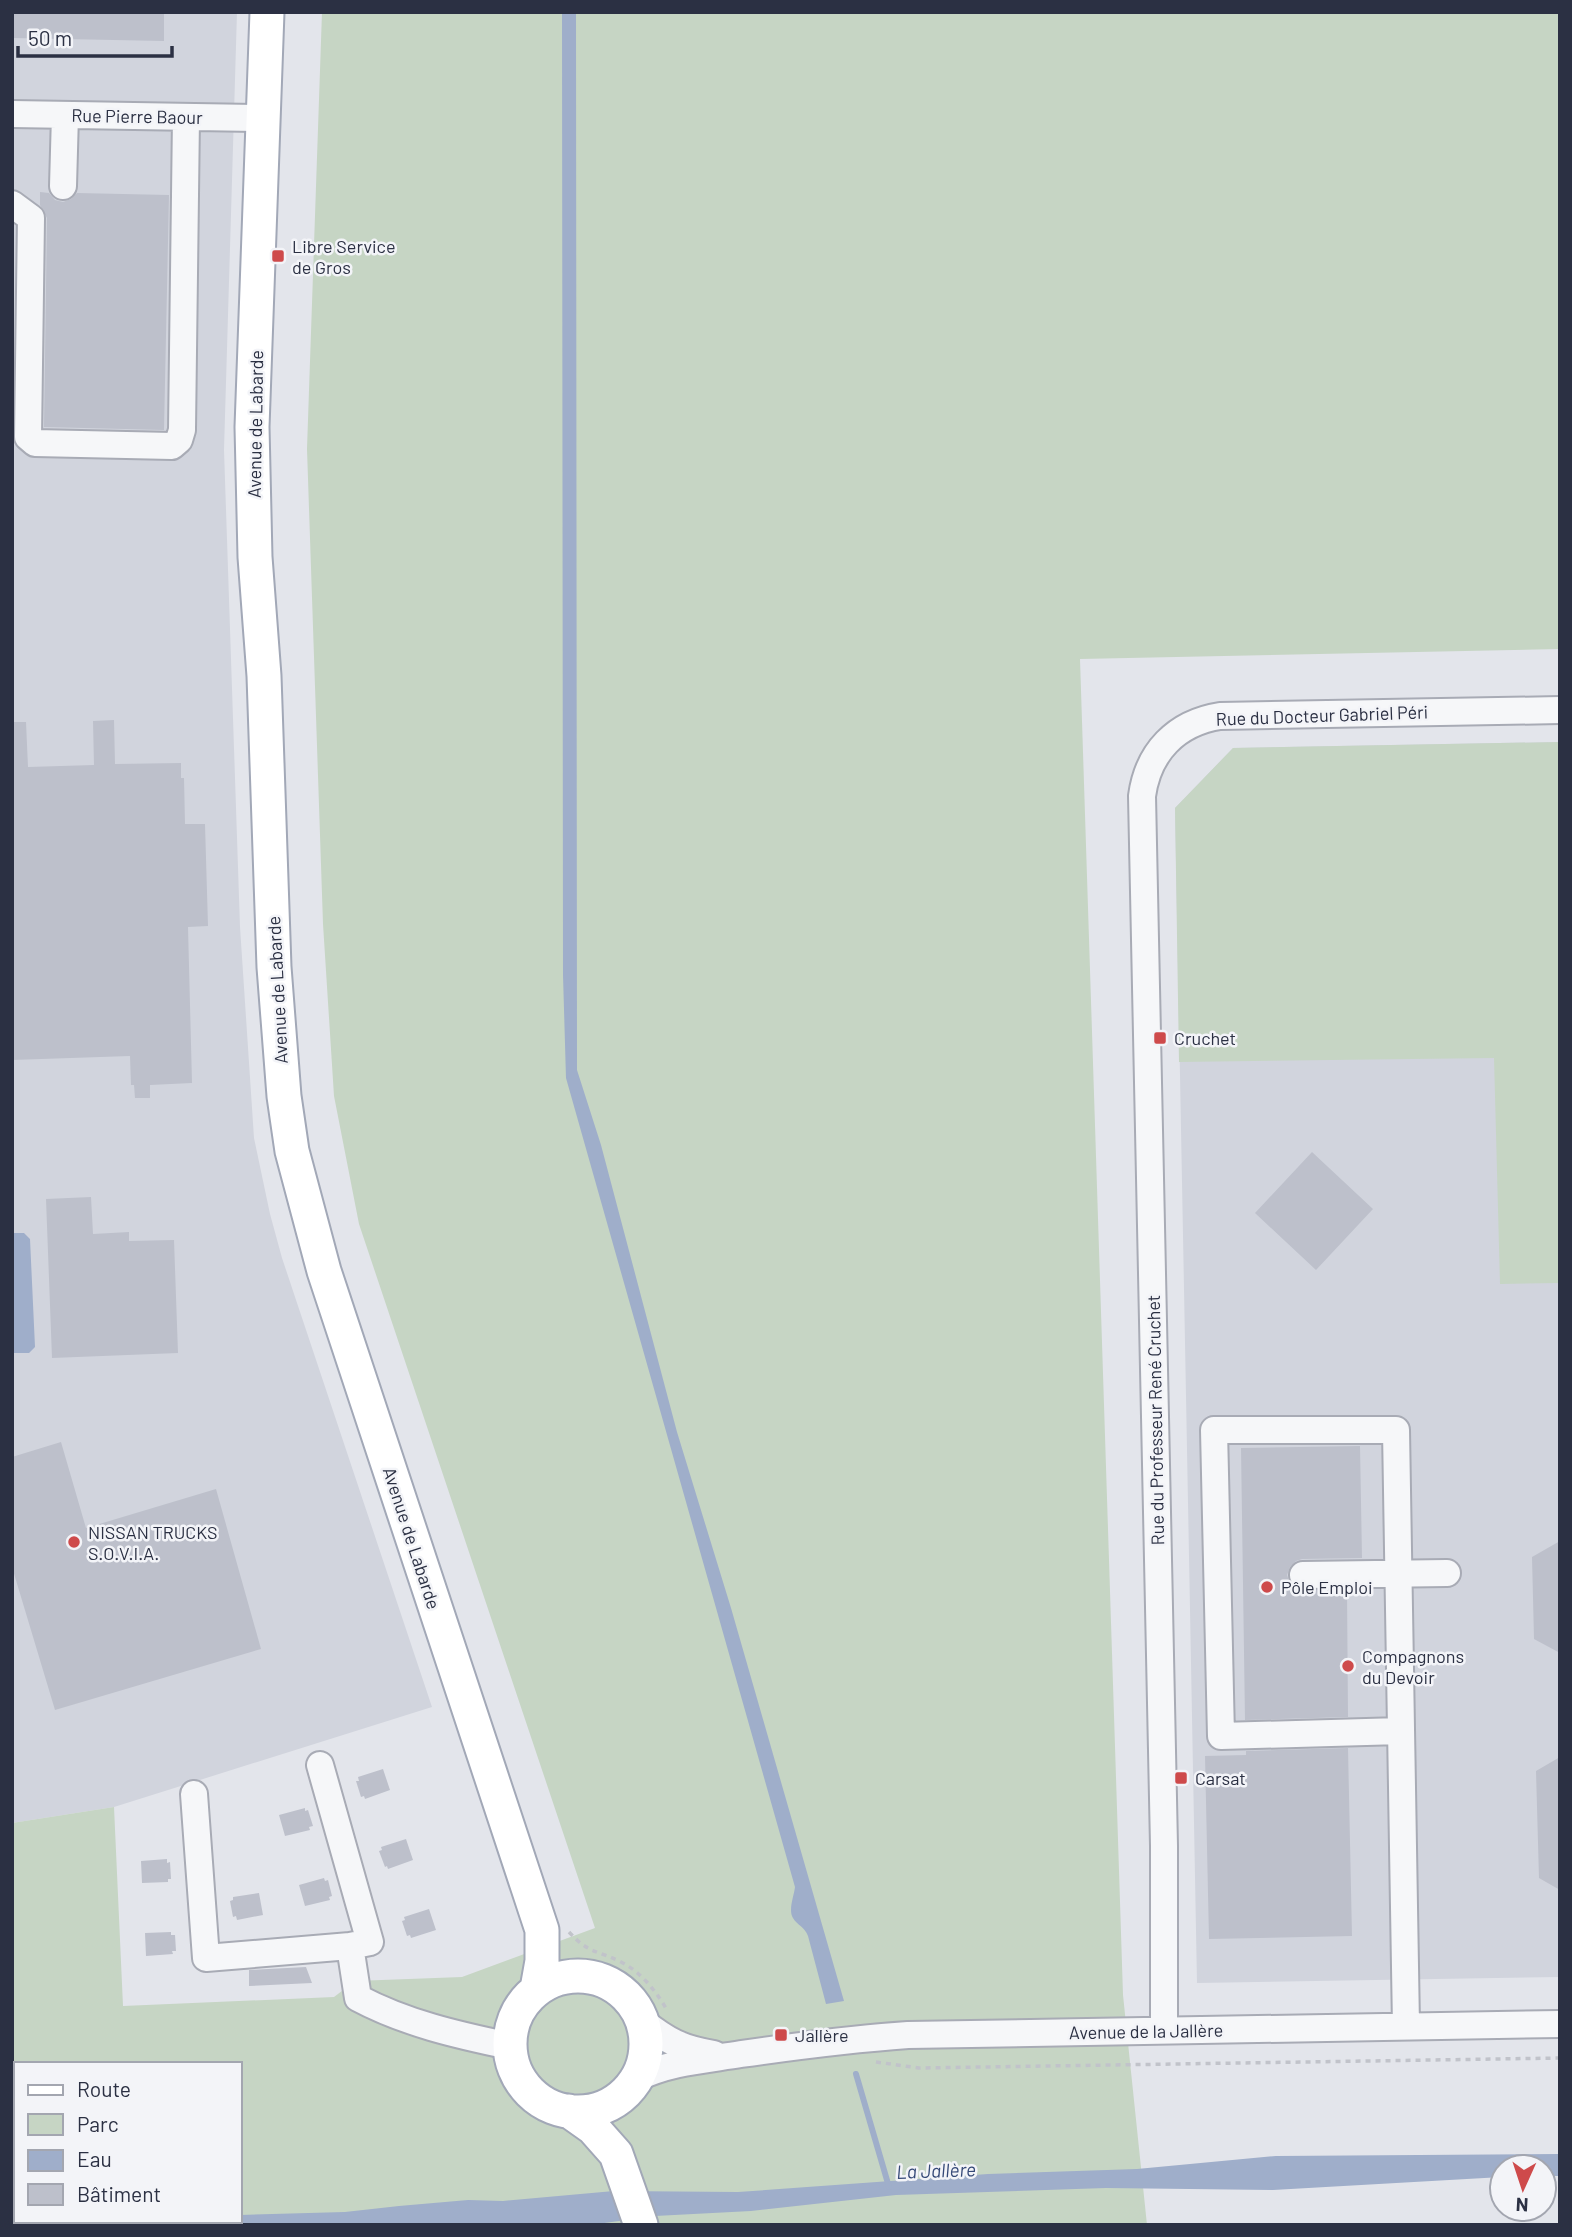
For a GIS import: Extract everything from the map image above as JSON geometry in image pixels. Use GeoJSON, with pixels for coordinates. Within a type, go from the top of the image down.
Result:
{"type":"FeatureCollection","features":[{"type":"Feature","properties":{"kind":"main road","name":"Avenue de Labarde"},"geometry":{"type":"LineString","coordinates":[[267,12],[252,427],[255,557],[264,676],[274,967],[284,1096],[292,1151],[324,1271],[555,1930],[570,1962],[587,1976]]}},
{"type":"Feature","properties":{"kind":"main road","name":"Avenue de Labarde"},"geometry":{"type":"LineString","coordinates":[[537,1989],[542,1962],[555,1930]]}},
{"type":"Feature","properties":{"kind":"main road"},"geometry":{"type":"LineString","coordinates":[[616,2154],[621,2114],[646,2050],[656,2017],[636,2007],[615,1986],[587,1976],[561,1978],[537,1989],[520,2008],[511,2033],[510,2046],[516,2072],[532,2094],[543,2102],[569,2111],[582,2112],[607,2105],[632,2084]]}},
{"type":"Feature","properties":{"kind":"main road"},"geometry":{"type":"LineString","coordinates":[[569,2111],[593,2128],[616,2154],[641,2224]]}},
{"type":"Feature","properties":{"kind":"street","name":"Rue Pierre Baour"},"geometry":{"type":"LineString","coordinates":[[12,114],[262,118]]}},
{"type":"Feature","properties":{"kind":"street"},"geometry":{"type":"LineString","coordinates":[[63,186],[65,115]]}},
{"type":"Feature","properties":{"kind":"street"},"geometry":{"type":"LineString","coordinates":[[12,204],[31,218],[28,437],[35,443],[172,446],[179,440],[182,430],[186,117]]}},
{"type":"Feature","properties":{"kind":"street","name":"Rue du Docteur Gabriel Péri"},"geometry":{"type":"LineString","coordinates":[[1143,811],[1144,782],[1156,754],[1176,732],[1205,718],[1560,710]]}},
{"type":"Feature","properties":{"kind":"street","name":"Rue du Professeur René Cruchet"},"geometry":{"type":"LineString","coordinates":[[1143,811],[1164,1846],[1164,2029]]}},
{"type":"Feature","properties":{"kind":"street"},"geometry":{"type":"LineString","coordinates":[[1401,1731],[1220,1736],[1214,1430],[1396,1430],[1406,2026]]}},
{"type":"Feature","properties":{"kind":"street"},"geometry":{"type":"LineString","coordinates":[[1303,1575],[1447,1573]]}},
{"type":"Feature","properties":{"kind":"street"},"geometry":{"type":"LineString","coordinates":[[194,1794],[206,1958],[370,1942],[320,1765]]}},
{"type":"Feature","properties":{"kind":"street"},"geometry":{"type":"LineString","coordinates":[[350,1946],[358,1997],[389,2014],[510,2046]]}},
{"type":"Feature","properties":{"kind":"street","name":"Avenue de la Jallère"},"geometry":{"type":"LineString","coordinates":[[656,2017],[664,2039],[709,2053],[733,2056]]}},
{"type":"Feature","properties":{"kind":"street","name":"Avenue de la Jallère"},"geometry":{"type":"LineString","coordinates":[[632,2084],[669,2065],[836,2040],[908,2035],[1560,2024]]}},
{"type":"Feature","properties":{"kind":"path"},"geometry":{"type":"LineString","coordinates":[[555,1930],[592,1952],[619,1961],[638,1973],[659,1997],[656,2017]]}},
{"type":"Feature","properties":{"kind":"path"},"geometry":{"type":"LineString","coordinates":[[864,2060],[919,2068],[1560,2058]]}},
{"type":"Feature","properties":{"kind":"shaded area"},"geometry":{"type":"Polygon","coordinates":[[[12,12],[237,12],[224,450],[240,927],[254,1138],[282,1258],[432,1707],[114,1807],[12,1823],[12,12]]]}},
{"type":"Feature","properties":{"kind":"shaded area"},"geometry":{"type":"Polygon","coordinates":[[[1560,742],[1560,1977],[1197,1983],[1175,808],[1233,748],[1560,742]]]}},
{"type":"Feature","properties":{"kind":"green space"},"geometry":{"type":"Polygon","coordinates":[[[322,12],[1560,12],[1560,649],[1080,659],[1123,1995],[1147,2225],[12,2225],[12,1823],[114,1807],[123,2006],[334,1997],[355,1981],[462,1977],[595,1928],[359,1224],[334,1096],[323,924],[307,449],[322,12]]]}},
{"type":"Feature","properties":{"kind":"green space"},"geometry":{"type":"Polygon","coordinates":[[[1560,742],[1560,1283],[1500,1284],[1494,1058],[1179,1062],[1175,808],[1233,748],[1560,742]]]}},
{"type":"Feature","properties":{"kind":"water"},"geometry":{"type":"Polygon","coordinates":[[[562,12],[576,12],[577,1070],[601,1145],[677,1432],[731,1608],[844,2001],[826,2004],[808,1936],[792,1915],[795,1887],[566,1078],[563,975],[562,12]]]}},
{"type":"Feature","properties":{"kind":"water"},"geometry":{"type":"Polygon","coordinates":[[[12,1233],[24,1233],[30,1239],[35,1347],[29,1353],[12,1353],[12,1233]]]}},
{"type":"Feature","properties":{"kind":"water"},"geometry":{"type":"Polygon","coordinates":[[[1558,2154],[1560,2154],[1558,2176],[1558,2154]]]}},
{"type":"Feature","properties":{"kind":"water"},"geometry":{"type":"Polygon","coordinates":[[[1488,2155],[1488,2178],[1273,2190],[1106,2188],[896,2195],[751,2211],[655,2216],[590,2225],[50,2225],[242,2223],[242,2215],[345,2212],[468,2200],[503,2201],[614,2191],[738,2192],[988,2174],[1137,2169],[1276,2156],[1488,2155]]]}},
{"type":"Feature","properties":{"kind":"building"},"geometry":{"type":"Polygon","coordinates":[[[14,12],[164,12],[164,41],[13,38],[14,12]]]}},
{"type":"Feature","properties":{"kind":"building"},"geometry":{"type":"Polygon","coordinates":[[[40,192],[49,193],[55,200],[63,202],[77,193],[169,195],[164,430],[44,427],[47,218],[40,205],[40,192]]]}},
{"type":"Feature","properties":{"kind":"building"},"geometry":{"type":"Polygon","coordinates":[[[114,720],[115,764],[181,763],[185,824],[205,824],[208,926],[188,927],[192,1083],[150,1085],[150,1098],[135,1098],[134,1085],[131,1085],[130,1056],[12,1060],[12,722],[26,722],[28,767],[94,765],[93,721],[114,720]]]}},
{"type":"Feature","properties":{"kind":"building"},"geometry":{"type":"Polygon","coordinates":[[[1312,1152],[1373,1209],[1316,1270],[1255,1213],[1312,1152]]]}},
{"type":"Feature","properties":{"kind":"building"},"geometry":{"type":"Polygon","coordinates":[[[91,1197],[93,1234],[129,1232],[129,1241],[174,1240],[178,1353],[52,1358],[46,1199],[91,1197]]]}},
{"type":"Feature","properties":{"kind":"building"},"geometry":{"type":"Polygon","coordinates":[[[61,1442],[86,1528],[216,1489],[261,1649],[55,1710],[12,1567],[12,1457],[61,1442]]]}},
{"type":"Feature","properties":{"kind":"building","name":"Pôle Emploi"},"geometry":{"type":"Polygon","coordinates":[[[1360,1446],[1362,1558],[1302,1559],[1290,1567],[1287,1575],[1290,1584],[1296,1589],[1347,1590],[1348,1717],[1245,1720],[1241,1448],[1360,1446]]]}},
{"type":"Feature","properties":{"kind":"building"},"geometry":{"type":"Polygon","coordinates":[[[1560,1541],[1560,1653],[1534,1639],[1532,1557],[1560,1541]]]}},
{"type":"Feature","properties":{"kind":"building"},"geometry":{"type":"Polygon","coordinates":[[[1348,1748],[1352,1936],[1209,1939],[1205,1756],[1246,1755],[1246,1751],[1348,1748]]]}},
{"type":"Feature","properties":{"kind":"building"},"geometry":{"type":"Polygon","coordinates":[[[1560,1757],[1560,1890],[1539,1878],[1536,1771],[1560,1757]]]}},
{"type":"Feature","properties":{"kind":"building"},"geometry":{"type":"Polygon","coordinates":[[[383,1769],[390,1790],[365,1799],[364,1796],[361,1797],[356,1781],[359,1781],[358,1777],[383,1769]]]}},
{"type":"Feature","properties":{"kind":"building"},"geometry":{"type":"Polygon","coordinates":[[[305,1808],[313,1826],[309,1827],[310,1830],[285,1836],[279,1815],[305,1808]]]}},
{"type":"Feature","properties":{"kind":"building"},"geometry":{"type":"Polygon","coordinates":[[[406,1839],[413,1860],[388,1869],[385,1867],[379,1851],[382,1850],[381,1847],[406,1839]]]}},
{"type":"Feature","properties":{"kind":"building"},"geometry":{"type":"Polygon","coordinates":[[[167,1859],[167,1863],[170,1862],[171,1879],[168,1879],[168,1882],[142,1883],[141,1861],[167,1859]]]}},
{"type":"Feature","properties":{"kind":"building"},"geometry":{"type":"Polygon","coordinates":[[[324,1878],[325,1881],[328,1880],[332,1896],[329,1897],[330,1900],[305,1906],[299,1885],[324,1878]]]}},
{"type":"Feature","properties":{"kind":"building"},"geometry":{"type":"Polygon","coordinates":[[[259,1893],[263,1915],[237,1920],[236,1916],[233,1917],[230,1901],[233,1897],[259,1893]]]}},
{"type":"Feature","properties":{"kind":"building"},"geometry":{"type":"Polygon","coordinates":[[[429,1909],[436,1930],[411,1938],[410,1935],[407,1936],[402,1921],[405,1920],[404,1917],[429,1909]]]}},
{"type":"Feature","properties":{"kind":"building"},"geometry":{"type":"Polygon","coordinates":[[[171,1932],[171,1935],[175,1935],[176,1951],[172,1951],[173,1954],[146,1956],[145,1933],[171,1932]]]}},
{"type":"Feature","properties":{"kind":"building"},"geometry":{"type":"Polygon","coordinates":[[[306,1967],[312,1983],[249,1986],[249,1970],[306,1967]]]}},
{"type":"Feature","properties":{"kind":"waterway","name":"La Jallère"},"geometry":{"type":"LineString","coordinates":[[856,2074],[889,2187]]}},
{"type":"Feature","properties":{"kind":"place","name":"Libre Service de Gros"},"geometry":{"type":"Point","coordinates":[278,256]}},
{"type":"Feature","properties":{"kind":"place","name":"Cruchet"},"geometry":{"type":"Point","coordinates":[1160,1038]}},
{"type":"Feature","properties":{"kind":"place","name":"NISSAN TRUCKS S.O.V.I.A."},"geometry":{"type":"Point","coordinates":[74,1542]}},
{"type":"Feature","properties":{"kind":"place","name":"Pôle Emploi"},"geometry":{"type":"Point","coordinates":[1267,1587]}},
{"type":"Feature","properties":{"kind":"place","name":"Compagnons du Devoir"},"geometry":{"type":"Point","coordinates":[1348,1666]}},
{"type":"Feature","properties":{"kind":"place","name":"Carsat"},"geometry":{"type":"Point","coordinates":[1181,1778]}},
{"type":"Feature","properties":{"kind":"place","name":"Jallère"},"geometry":{"type":"Point","coordinates":[781,2035]}}]}
